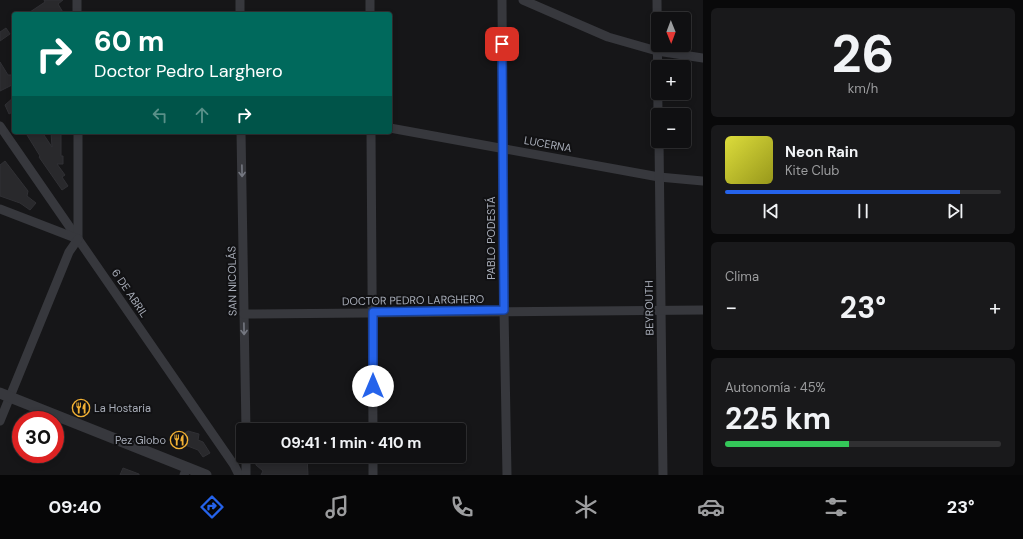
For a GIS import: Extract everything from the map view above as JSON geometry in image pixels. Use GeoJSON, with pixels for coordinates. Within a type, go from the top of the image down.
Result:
{"type":"FeatureCollection","features":[{"type":"Feature","properties":{"kind":"street"},"geometry":{"type":"LineString","coordinates":[[77,0],[77,12]]}},
{"type":"Feature","properties":{"kind":"street"},"geometry":{"type":"LineString","coordinates":[[240,0],[240,12]]}},
{"type":"Feature","properties":{"kind":"street"},"geometry":{"type":"LineString","coordinates":[[370,0],[370,12]]}},
{"type":"Feature","properties":{"kind":"street","name":"PABLO PODESTÁ"},"geometry":{"type":"LineString","coordinates":[[502,0],[504,310],[507,475]]}},
{"type":"Feature","properties":{"kind":"street"},"geometry":{"type":"LineString","coordinates":[[524,0],[608,37],[651,49]]}},
{"type":"Feature","properties":{"kind":"street"},"geometry":{"type":"LineString","coordinates":[[658,0],[658,12]]}},
{"type":"Feature","properties":{"kind":"street"},"geometry":{"type":"LineString","coordinates":[[657,52],[658,108]]}},
{"type":"Feature","properties":{"kind":"street"},"geometry":{"type":"LineString","coordinates":[[664,52],[703,58]]}},
{"type":"Feature","properties":{"kind":"street","name":"6 DE ABRIL"},"geometry":{"type":"LineString","coordinates":[[0,126],[234,465],[239,475]]}},
{"type":"Feature","properties":{"kind":"street","name":"LUCERNA"},"geometry":{"type":"LineString","coordinates":[[392,128],[659,177],[703,180]]}},
{"type":"Feature","properties":{"kind":"street"},"geometry":{"type":"LineString","coordinates":[[0,421],[5,395],[69,252],[78,239],[78,134]]}},
{"type":"Feature","properties":{"kind":"street","name":"SAN NICOLÁS"},"geometry":{"type":"LineString","coordinates":[[241,134],[246,423]]}},
{"type":"Feature","properties":{"kind":"street"},"geometry":{"type":"LineString","coordinates":[[371,134],[373,423]]}},
{"type":"Feature","properties":{"kind":"street","name":"BEYROUTH"},"geometry":{"type":"LineString","coordinates":[[659,148],[663,475]]}},
{"type":"Feature","properties":{"kind":"street"},"geometry":{"type":"LineString","coordinates":[[0,208],[78,239]]}},
{"type":"Feature","properties":{"kind":"street","name":"DOCTOR PEDRO LARGHERO"},"geometry":{"type":"LineString","coordinates":[[244,314],[504,310],[703,310]]}},
{"type":"Feature","properties":{"kind":"street"},"geometry":{"type":"LineString","coordinates":[[5,395],[186,471],[206,475]]}},
{"type":"Feature","properties":{"kind":"street"},"geometry":{"type":"LineString","coordinates":[[246,463],[246,475]]}},
{"type":"Feature","properties":{"kind":"street"},"geometry":{"type":"LineString","coordinates":[[373,463],[373,475]]}},
{"type":"Feature","properties":{"kind":"building"},"geometry":{"type":"Polygon","coordinates":[[[44,0],[63,0],[58,4],[63,12],[30,12],[45,2],[44,0]]]}},
{"type":"Feature","properties":{"kind":"building"},"geometry":{"type":"Polygon","coordinates":[[[6,28],[10,34],[0,41],[0,32],[6,28]]]}},
{"type":"Feature","properties":{"kind":"building"},"geometry":{"type":"Polygon","coordinates":[[[0,62],[8,75],[12,75],[12,85],[0,91],[0,62]]]}},
{"type":"Feature","properties":{"kind":"building"},"geometry":{"type":"Polygon","coordinates":[[[12,99],[12,112],[9,114],[5,105],[12,99]]]}},
{"type":"Feature","properties":{"kind":"building"},"geometry":{"type":"Polygon","coordinates":[[[43,134],[52,147],[51,134],[61,134],[61,156],[63,156],[63,164],[57,164],[65,175],[62,177],[68,186],[62,190],[39,157],[40,156],[27,135],[43,134]]]}},
{"type":"Feature","properties":{"kind":"building"},"geometry":{"type":"Polygon","coordinates":[[[5,161],[28,191],[27,196],[36,203],[30,210],[20,203],[0,196],[0,165],[5,161]]]}},
{"type":"Feature","properties":{"kind":"building"},"geometry":{"type":"Polygon","coordinates":[[[188,431],[199,434],[198,440],[203,442],[210,453],[203,457],[198,450],[185,445],[181,447],[175,439],[188,431]]]}},
{"type":"Feature","properties":{"kind":"building"},"geometry":{"type":"Polygon","coordinates":[[[256,463],[307,463],[308,475],[261,475],[263,471],[256,463]]]}},
{"type":"Feature","properties":{"kind":"building"},"geometry":{"type":"Polygon","coordinates":[[[123,468],[139,474],[139,475],[120,475],[123,468]]]}},
{"type":"Feature","properties":{"kind":"place","name":"La Hostaria"},"geometry":{"type":"Point","coordinates":[81,408]}},
{"type":"Feature","properties":{"kind":"place","name":"Pez Globo"},"geometry":{"type":"Point","coordinates":[179,440]}},
{"type":"Feature","properties":{"kind":"route"},"geometry":{"type":"LineString","coordinates":[[373,386],[373,312],[504,310],[502,44]]}}]}
